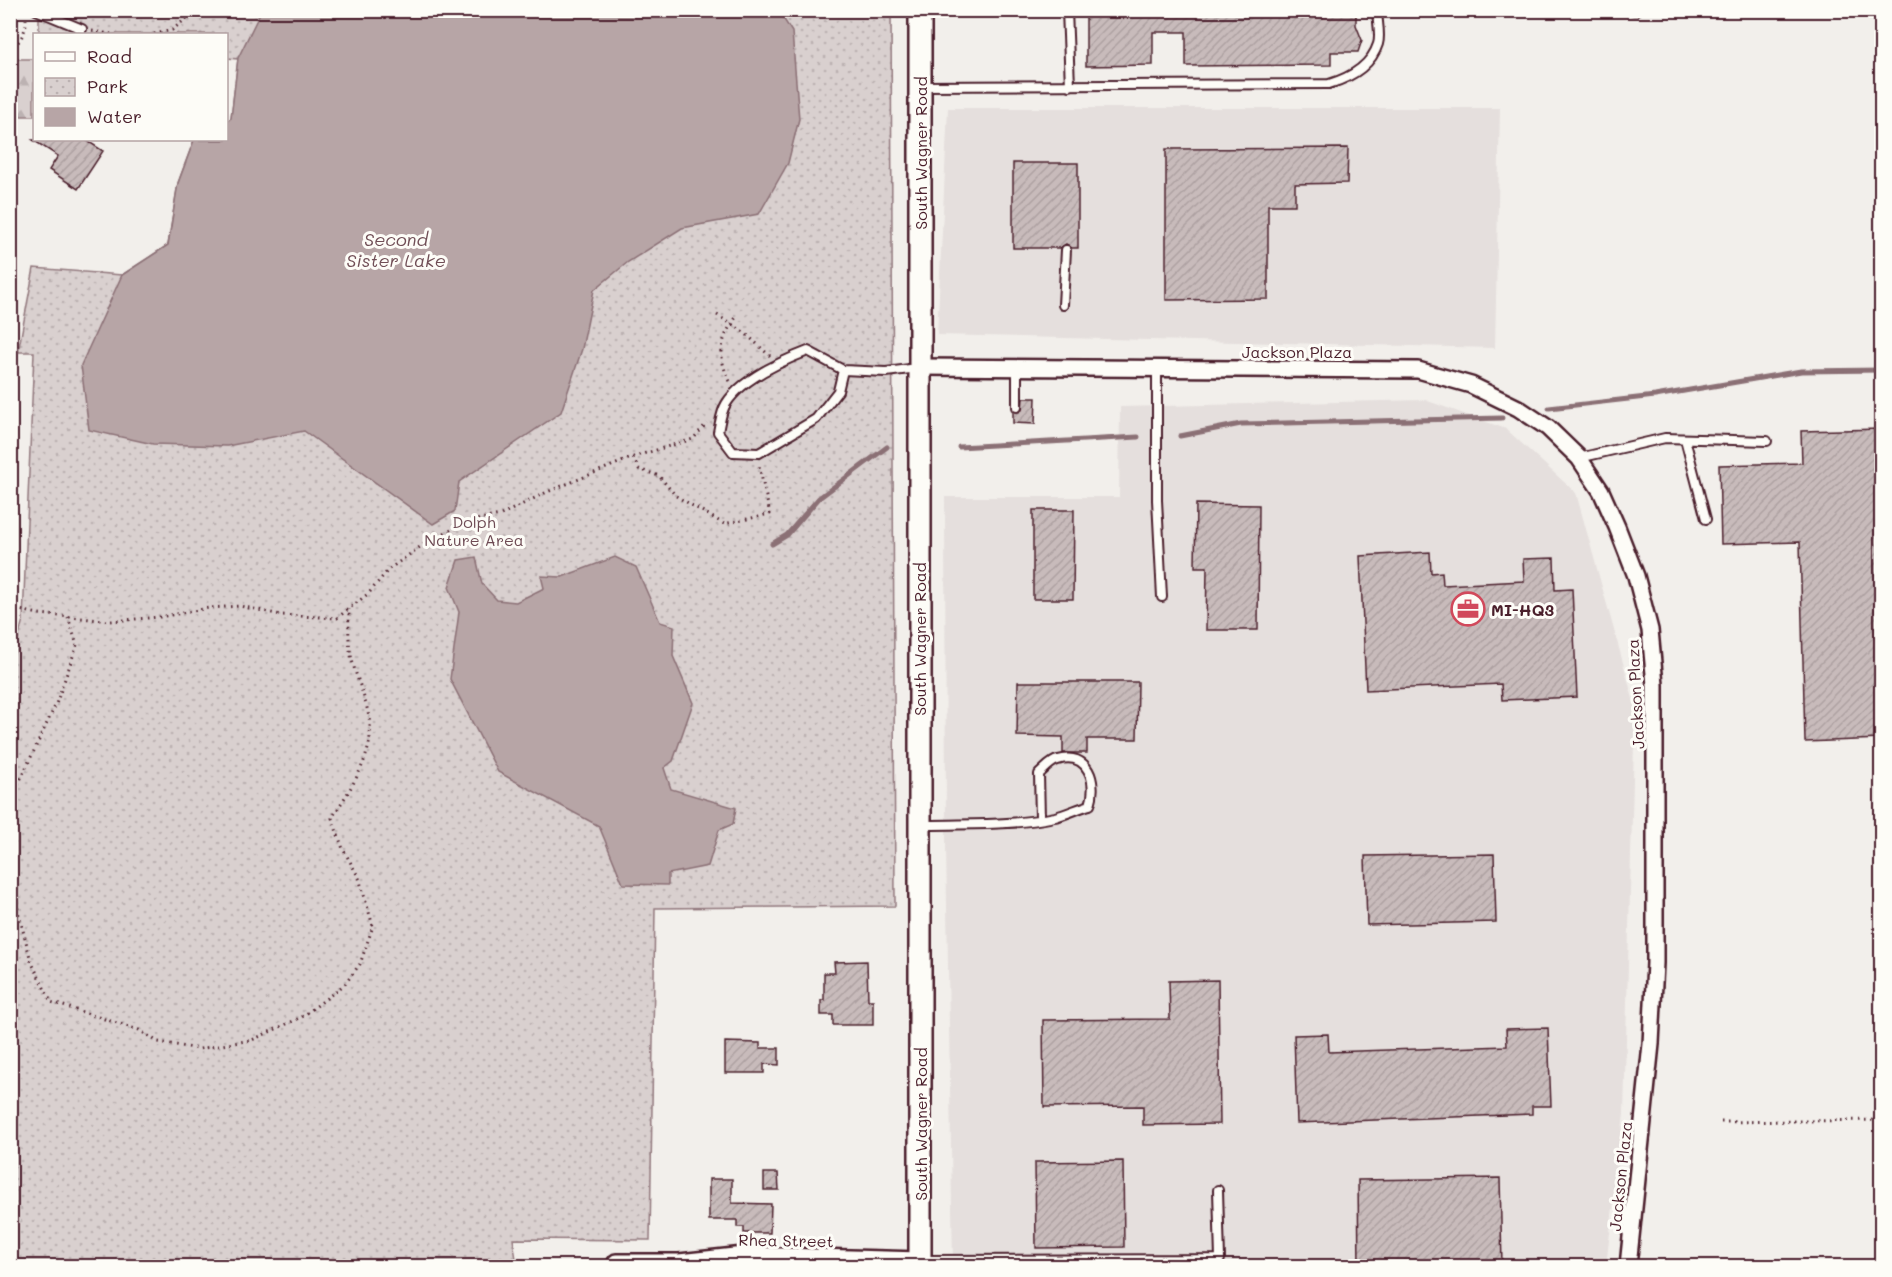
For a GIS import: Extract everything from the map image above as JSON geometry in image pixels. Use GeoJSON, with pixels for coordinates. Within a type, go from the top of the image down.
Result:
{"type":"FeatureCollection","features":[{"type":"Feature","properties":{"kind":"main road","name":"South Wagner Road"},"geometry":{"type":"LineString","coordinates":[[920,10],[920,1263]]}},
{"type":"Feature","properties":{"kind":"street","name":"Jackson Plaza"},"geometry":{"type":"LineString","coordinates":[[920,368],[1418,370],[1471,385],[1518,408],[1548,428],[1579,458],[1601,491],[1636,576],[1650,630],[1655,686],[1656,906],[1651,1044],[1628,1266]]}},
{"type":"Feature","properties":{"kind":"street","name":"Rhea Street"},"geometry":{"type":"LineString","coordinates":[[616,1262],[678,1264],[744,1255],[920,1263]]}},
{"type":"Feature","properties":{"kind":"lane"},"geometry":{"type":"LineString","coordinates":[[36,10],[82,28]]}},
{"type":"Feature","properties":{"kind":"lane"},"geometry":{"type":"LineString","coordinates":[[1067,10],[1070,86]]}},
{"type":"Feature","properties":{"kind":"lane"},"geometry":{"type":"LineString","coordinates":[[920,86],[1329,84],[1351,77],[1364,65],[1379,43],[1377,10]]}},
{"type":"Feature","properties":{"kind":"lane"},"geometry":{"type":"LineString","coordinates":[[1063,305],[1066,250]]}},
{"type":"Feature","properties":{"kind":"lane"},"geometry":{"type":"LineString","coordinates":[[843,370],[838,391],[816,419],[759,453],[733,452],[718,432],[724,406],[736,392],[778,363],[808,351],[843,370],[886,372],[920,368]]}},
{"type":"Feature","properties":{"kind":"lane"},"geometry":{"type":"LineString","coordinates":[[1017,368],[1017,406]]}},
{"type":"Feature","properties":{"kind":"lane"},"geometry":{"type":"LineString","coordinates":[[1157,370],[1157,500],[1162,597]]}},
{"type":"Feature","properties":{"kind":"lane"},"geometry":{"type":"LineString","coordinates":[[1579,458],[1665,438],[1767,441]]}},
{"type":"Feature","properties":{"kind":"lane"},"geometry":{"type":"LineString","coordinates":[[1685,439],[1706,519]]}},
{"type":"Feature","properties":{"kind":"lane"},"geometry":{"type":"LineString","coordinates":[[920,825],[1040,818],[1055,817],[1090,804],[1095,790],[1089,767],[1078,760],[1057,760],[1039,774],[1040,818]]}},
{"type":"Feature","properties":{"kind":"lane"},"geometry":{"type":"LineString","coordinates":[[920,1263],[1220,1259],[1218,1190]]}},
{"type":"Feature","properties":{"kind":"path"},"geometry":{"type":"LineString","coordinates":[[10,51],[18,44],[27,23],[24,10]]}},
{"type":"Feature","properties":{"kind":"path"},"geometry":{"type":"LineString","coordinates":[[158,33],[172,30],[197,10]]}},
{"type":"Feature","properties":{"kind":"path"},"geometry":{"type":"LineString","coordinates":[[82,28],[106,33]]}},
{"type":"Feature","properties":{"kind":"path"},"geometry":{"type":"LineString","coordinates":[[717,315],[744,332],[778,363]]}},
{"type":"Feature","properties":{"kind":"path"},"geometry":{"type":"LineString","coordinates":[[736,392],[723,369],[722,345],[725,331],[738,315]]}},
{"type":"Feature","properties":{"kind":"path"},"geometry":{"type":"LineString","coordinates":[[10,609],[68,617],[132,621],[240,606],[281,615],[337,618],[369,593],[389,570],[434,537],[479,519],[501,515],[547,492],[633,458],[693,439],[714,415]]}},
{"type":"Feature","properties":{"kind":"path"},"geometry":{"type":"LineString","coordinates":[[633,458],[639,469],[658,476],[676,496],[724,524],[770,514],[754,453]]}},
{"type":"Feature","properties":{"kind":"path"},"geometry":{"type":"LineString","coordinates":[[10,842],[18,911],[31,960],[51,1002],[139,1030],[158,1042],[199,1049],[252,1040],[302,1017],[345,984],[360,964],[373,926],[359,878],[343,849],[332,818],[358,774],[367,751],[370,727],[364,695],[350,650],[349,609]]}},
{"type":"Feature","properties":{"kind":"path"},"geometry":{"type":"LineString","coordinates":[[10,807],[15,791],[56,704],[77,645],[68,617]]}},
{"type":"Feature","properties":{"kind":"path"},"geometry":{"type":"LineString","coordinates":[[1721,1122],[1881,1120]]}},
{"type":"Feature","properties":{"kind":"shaded area"},"geometry":{"type":"Polygon","coordinates":[[[948,108],[1500,108],[1495,348],[937,335],[948,108]]]}},
{"type":"Feature","properties":{"kind":"shaded area"},"geometry":{"type":"Polygon","coordinates":[[[1425,400],[1506,429],[1576,493],[1635,706],[1624,1114],[1606,1266],[953,1266],[946,846],[945,497],[1119,497],[1120,407],[1425,400]]]}},
{"type":"Feature","properties":{"kind":"green space","name":"Dolph Nature Area"},"geometry":{"type":"Polygon","coordinates":[[[183,10],[891,11],[895,906],[655,908],[650,1240],[513,1239],[517,1266],[11,1266],[10,667],[23,620],[34,352],[18,352],[34,268],[122,275],[168,245],[178,183],[194,141],[228,141],[228,120],[231,118],[238,59],[228,58],[228,33],[39,33],[39,18],[183,16],[183,10]]]}},
{"type":"Feature","properties":{"kind":"green space"},"geometry":{"type":"Polygon","coordinates":[[[11,59],[33,59],[33,116],[11,116],[11,59]]]}},
{"type":"Feature","properties":{"kind":"water","name":"Second Sister Lake"},"geometry":{"type":"Polygon","coordinates":[[[778,10],[792,32],[799,119],[788,163],[759,214],[682,228],[628,262],[594,290],[582,349],[561,412],[459,482],[455,511],[433,524],[304,431],[227,446],[153,444],[89,430],[81,365],[122,275],[168,245],[178,183],[194,141],[228,141],[228,120],[231,118],[238,58],[261,11],[778,10]]]}},
{"type":"Feature","properties":{"kind":"water"},"geometry":{"type":"Polygon","coordinates":[[[476,557],[482,584],[497,600],[516,602],[544,588],[541,576],[562,577],[615,557],[636,567],[660,622],[674,626],[673,656],[693,703],[673,761],[664,768],[671,789],[736,808],[733,824],[719,830],[708,866],[668,874],[668,885],[623,884],[599,826],[498,772],[450,679],[459,612],[449,587],[458,560],[476,557]]]}},
{"type":"Feature","properties":{"kind":"building"},"geometry":{"type":"Polygon","coordinates":[[[1086,10],[1356,10],[1356,25],[1362,40],[1358,52],[1331,52],[1331,65],[1186,66],[1186,32],[1153,32],[1153,65],[1086,66],[1086,10]]]}},
{"type":"Feature","properties":{"kind":"building"},"geometry":{"type":"Polygon","coordinates":[[[35,141],[88,141],[103,151],[78,189],[49,170],[58,156],[35,141]]]}},
{"type":"Feature","properties":{"kind":"building"},"geometry":{"type":"Polygon","coordinates":[[[1348,148],[1347,183],[1295,184],[1295,205],[1268,205],[1268,299],[1166,300],[1166,149],[1348,148]]]}},
{"type":"Feature","properties":{"kind":"building"},"geometry":{"type":"Polygon","coordinates":[[[1013,163],[1078,163],[1078,248],[1072,248],[1066,244],[1060,248],[1013,248],[1013,163]]]}},
{"type":"Feature","properties":{"kind":"building"},"geometry":{"type":"Polygon","coordinates":[[[1023,398],[1036,398],[1035,424],[1013,423],[1013,412],[1022,410],[1023,398]]]}},
{"type":"Feature","properties":{"kind":"building"},"geometry":{"type":"Polygon","coordinates":[[[1881,429],[1881,739],[1805,742],[1800,542],[1721,544],[1719,465],[1802,463],[1801,431],[1881,429]]]}},
{"type":"Feature","properties":{"kind":"building"},"geometry":{"type":"Polygon","coordinates":[[[1196,504],[1259,505],[1258,630],[1206,630],[1207,567],[1195,567],[1196,504]]]}},
{"type":"Feature","properties":{"kind":"building"},"geometry":{"type":"Polygon","coordinates":[[[1033,510],[1074,510],[1073,599],[1033,599],[1033,510]]]}},
{"type":"Feature","properties":{"kind":"building","name":"MI-HQ3"},"geometry":{"type":"Polygon","coordinates":[[[1430,552],[1431,573],[1442,572],[1443,585],[1524,581],[1523,559],[1554,558],[1555,590],[1572,589],[1577,697],[1502,700],[1501,684],[1366,690],[1360,556],[1430,552]]]}},
{"type":"Feature","properties":{"kind":"building"},"geometry":{"type":"Polygon","coordinates":[[[1018,682],[1138,682],[1137,739],[1087,739],[1087,753],[1063,753],[1063,737],[1017,736],[1018,682]]]}},
{"type":"Feature","properties":{"kind":"building"},"geometry":{"type":"Polygon","coordinates":[[[1494,854],[1496,922],[1367,925],[1365,856],[1494,854]]]}},
{"type":"Feature","properties":{"kind":"building"},"geometry":{"type":"Polygon","coordinates":[[[867,961],[868,1000],[873,1000],[873,1025],[833,1025],[833,1015],[821,1015],[821,1000],[824,1000],[824,973],[835,973],[834,962],[867,961]]]}},
{"type":"Feature","properties":{"kind":"building"},"geometry":{"type":"Polygon","coordinates":[[[1218,980],[1220,1124],[1143,1125],[1143,1106],[1044,1107],[1043,1020],[1170,1019],[1169,981],[1218,980]]]}},
{"type":"Feature","properties":{"kind":"building"},"geometry":{"type":"Polygon","coordinates":[[[1548,1028],[1551,1106],[1532,1106],[1532,1114],[1297,1123],[1294,1035],[1328,1034],[1329,1052],[1507,1046],[1506,1029],[1548,1028]]]}},
{"type":"Feature","properties":{"kind":"building"},"geometry":{"type":"Polygon","coordinates":[[[725,1042],[760,1043],[760,1048],[779,1048],[779,1065],[764,1064],[764,1073],[725,1073],[725,1042]]]}},
{"type":"Feature","properties":{"kind":"building"},"geometry":{"type":"Polygon","coordinates":[[[1123,1161],[1124,1247],[1036,1248],[1035,1162],[1123,1161]]]}},
{"type":"Feature","properties":{"kind":"building"},"geometry":{"type":"Polygon","coordinates":[[[764,1173],[778,1173],[779,1190],[764,1190],[764,1173]]]}},
{"type":"Feature","properties":{"kind":"building"},"geometry":{"type":"Polygon","coordinates":[[[1500,1178],[1502,1266],[1359,1266],[1358,1180],[1500,1178]]]}},
{"type":"Feature","properties":{"kind":"building"},"geometry":{"type":"Polygon","coordinates":[[[709,1179],[732,1179],[732,1203],[771,1204],[770,1233],[744,1233],[744,1227],[737,1227],[737,1220],[709,1220],[709,1179]]]}},
{"type":"Feature","properties":{"kind":"waterway"},"geometry":{"type":"LineString","coordinates":[[1549,408],[1655,396],[1801,371],[1882,370]]}},
{"type":"Feature","properties":{"kind":"waterway"},"geometry":{"type":"LineString","coordinates":[[1180,436],[1241,424],[1502,418]]}},
{"type":"Feature","properties":{"kind":"waterway"},"geometry":{"type":"LineString","coordinates":[[959,447],[1138,437]]}},
{"type":"Feature","properties":{"kind":"waterway"},"geometry":{"type":"LineString","coordinates":[[772,544],[787,535],[819,498],[887,447]]}},
{"type":"Feature","properties":{"kind":"place","name":"MI-HQ3"},"geometry":{"type":"Point","coordinates":[1468,609]}}]}
